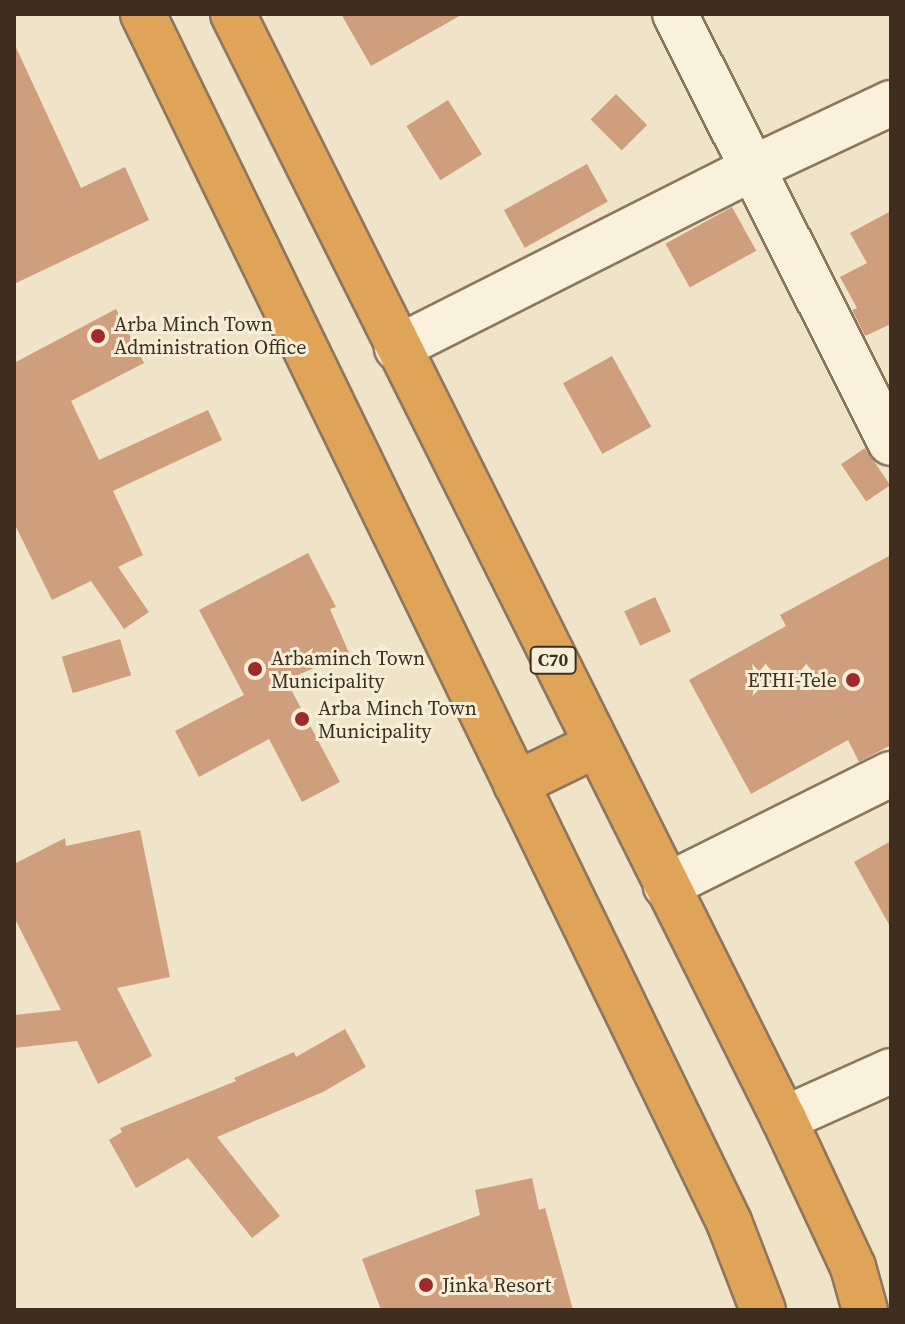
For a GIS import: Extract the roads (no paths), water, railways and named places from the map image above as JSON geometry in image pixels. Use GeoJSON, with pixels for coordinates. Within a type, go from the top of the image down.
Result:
{"type":"FeatureCollection","features":[{"type":"Feature","properties":{"kind":"highway"},"geometry":{"type":"LineString","coordinates":[[143,14],[729,1222],[763,1310]]}},
{"type":"Feature","properties":{"kind":"highway","name":"C70"},"geometry":{"type":"LineString","coordinates":[[233,14],[784,1119],[853,1267],[865,1310]]}},
{"type":"Feature","properties":{"kind":"highway"},"geometry":{"type":"LineString","coordinates":[[516,784],[596,745]]}},
{"type":"Feature","properties":{"kind":"street"},"geometry":{"type":"LineString","coordinates":[[675,14],[891,443]]}},
{"type":"Feature","properties":{"kind":"street"},"geometry":{"type":"LineString","coordinates":[[397,348],[753,168],[891,103]]}},
{"type":"Feature","properties":{"kind":"street"},"geometry":{"type":"LineString","coordinates":[[666,886],[891,774]]}},
{"type":"Feature","properties":{"kind":"street"},"geometry":{"type":"LineString","coordinates":[[784,1119],[891,1071]]}},
{"type":"Feature","properties":{"kind":"place","name":"Arba Minch Town Administration Office"},"geometry":{"type":"Point","coordinates":[98,336]}},
{"type":"Feature","properties":{"kind":"place","name":"Arbaminch Town Municipality"},"geometry":{"type":"Point","coordinates":[255,669]}},
{"type":"Feature","properties":{"kind":"place","name":"ETHI-Tele"},"geometry":{"type":"Point","coordinates":[853,680]}},
{"type":"Feature","properties":{"kind":"place","name":"Arba Minch Town Municipality"},"geometry":{"type":"Point","coordinates":[302,719]}},
{"type":"Feature","properties":{"kind":"place","name":"Jinka Resort"},"geometry":{"type":"Point","coordinates":[426,1285]}}]}
